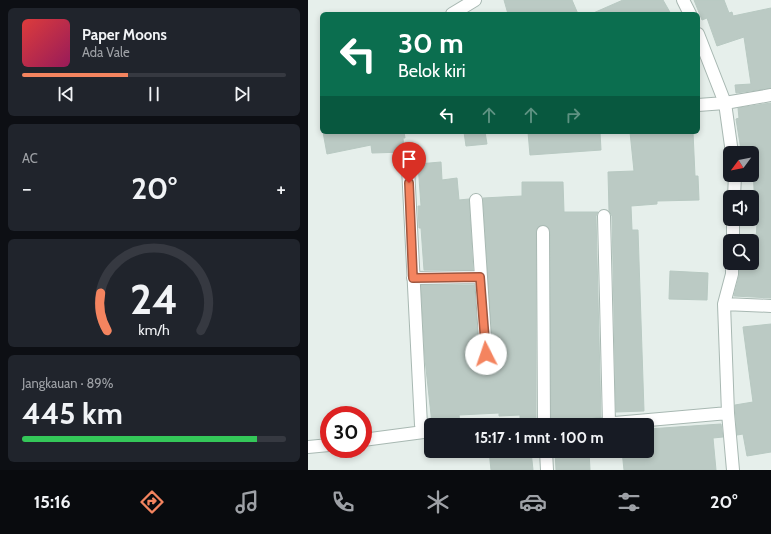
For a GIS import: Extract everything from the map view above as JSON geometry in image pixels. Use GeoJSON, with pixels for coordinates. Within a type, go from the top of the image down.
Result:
{"type":"FeatureCollection","features":[{"type":"Feature","properties":{"kind":"street"},"geometry":{"type":"LineString","coordinates":[[455,12],[475,0]]}},
{"type":"Feature","properties":{"kind":"street"},"geometry":{"type":"LineString","coordinates":[[684,0],[689,12]]}},
{"type":"Feature","properties":{"kind":"street"},"geometry":{"type":"LineString","coordinates":[[700,39],[726,103],[731,146]]}},
{"type":"Feature","properties":{"kind":"street"},"geometry":{"type":"LineString","coordinates":[[700,105],[726,103],[771,95]]}},
{"type":"Feature","properties":{"kind":"street"},"geometry":{"type":"LineString","coordinates":[[408,168],[421,425],[424,427]]}},
{"type":"Feature","properties":{"kind":"street"},"geometry":{"type":"LineString","coordinates":[[476,200],[486,354]]}},
{"type":"Feature","properties":{"kind":"street"},"geometry":{"type":"LineString","coordinates":[[604,216],[609,418]]}},
{"type":"Feature","properties":{"kind":"street"},"geometry":{"type":"LineString","coordinates":[[543,232],[544,418]]}},
{"type":"Feature","properties":{"kind":"street"},"geometry":{"type":"LineString","coordinates":[[732,270],[724,304],[728,413],[734,470]]}},
{"type":"Feature","properties":{"kind":"street"},"geometry":{"type":"LineString","coordinates":[[413,278],[480,277]]}},
{"type":"Feature","properties":{"kind":"street"},"geometry":{"type":"LineString","coordinates":[[724,304],[771,306]]}},
{"type":"Feature","properties":{"kind":"street"},"geometry":{"type":"LineString","coordinates":[[654,419],[728,413]]}},
{"type":"Feature","properties":{"kind":"street"},"geometry":{"type":"LineString","coordinates":[[372,439],[424,432]]}},
{"type":"Feature","properties":{"kind":"street"},"geometry":{"type":"LineString","coordinates":[[308,447],[320,446]]}},
{"type":"Feature","properties":{"kind":"street"},"geometry":{"type":"LineString","coordinates":[[547,458],[548,470]]}},
{"type":"Feature","properties":{"kind":"building"},"geometry":{"type":"Polygon","coordinates":[[[504,0],[572,0],[577,12],[507,12],[504,0]]]}},
{"type":"Feature","properties":{"kind":"building"},"geometry":{"type":"Polygon","coordinates":[[[623,0],[663,0],[670,12],[596,12],[623,0]]]}},
{"type":"Feature","properties":{"kind":"building"},"geometry":{"type":"Polygon","coordinates":[[[694,0],[724,0],[729,13],[732,12],[733,16],[771,8],[771,88],[736,93],[735,85],[751,84],[744,37],[717,46],[707,18],[702,20],[694,0]]]}},
{"type":"Feature","properties":{"kind":"building"},"geometry":{"type":"Polygon","coordinates":[[[771,103],[771,298],[734,296],[739,270],[759,270],[759,234],[756,234],[757,226],[759,226],[759,190],[754,190],[754,182],[759,182],[759,146],[740,146],[736,119],[739,118],[738,108],[771,103]]]}},
{"type":"Feature","properties":{"kind":"building"},"geometry":{"type":"Polygon","coordinates":[[[323,134],[404,134],[405,138],[403,138],[404,152],[372,153],[371,145],[327,154],[323,134]]]}},
{"type":"Feature","properties":{"kind":"building"},"geometry":{"type":"Polygon","coordinates":[[[464,134],[485,134],[487,144],[466,146],[464,134]]]}},
{"type":"Feature","properties":{"kind":"building"},"geometry":{"type":"Polygon","coordinates":[[[528,134],[600,134],[601,150],[530,155],[528,134]]]}},
{"type":"Feature","properties":{"kind":"building"},"geometry":{"type":"Polygon","coordinates":[[[630,134],[693,134],[695,176],[698,176],[699,200],[657,201],[657,204],[631,206],[632,230],[638,230],[644,411],[616,412],[612,216],[609,211],[608,172],[634,171],[630,134]]]}},
{"type":"Feature","properties":{"kind":"building"},"geometry":{"type":"Polygon","coordinates":[[[441,162],[442,180],[457,178],[459,200],[469,199],[473,270],[424,270],[421,228],[419,228],[418,206],[421,206],[418,164],[441,162]]]}},
{"type":"Feature","properties":{"kind":"building"},"geometry":{"type":"Polygon","coordinates":[[[522,182],[563,182],[564,212],[598,212],[596,216],[601,417],[551,418],[550,232],[547,226],[543,225],[537,228],[536,232],[536,418],[520,418],[520,415],[499,416],[499,413],[459,415],[459,418],[431,418],[425,359],[421,285],[474,285],[479,355],[483,361],[490,360],[493,354],[483,198],[522,196],[522,182]]]}},
{"type":"Feature","properties":{"kind":"building"},"geometry":{"type":"Polygon","coordinates":[[[670,271],[708,273],[707,300],[669,299],[670,271]]]}},
{"type":"Feature","properties":{"kind":"building"},"geometry":{"type":"Polygon","coordinates":[[[771,324],[771,452],[747,456],[743,434],[737,435],[735,405],[753,402],[743,327],[771,324]]]}},
{"type":"Feature","properties":{"kind":"building"},"geometry":{"type":"Polygon","coordinates":[[[721,424],[723,437],[713,438],[716,470],[624,470],[623,458],[654,458],[654,429],[721,424]]]}},
{"type":"Feature","properties":{"kind":"building"},"geometry":{"type":"Polygon","coordinates":[[[490,458],[532,458],[533,470],[491,470],[490,458]]]}},
{"type":"Feature","properties":{"kind":"building"},"geometry":{"type":"Polygon","coordinates":[[[555,458],[589,458],[590,470],[556,470],[555,458]]]}},
{"type":"Feature","properties":{"kind":"route"},"geometry":{"type":"LineString","coordinates":[[409,183],[413,278],[480,277],[486,354]]}}]}
